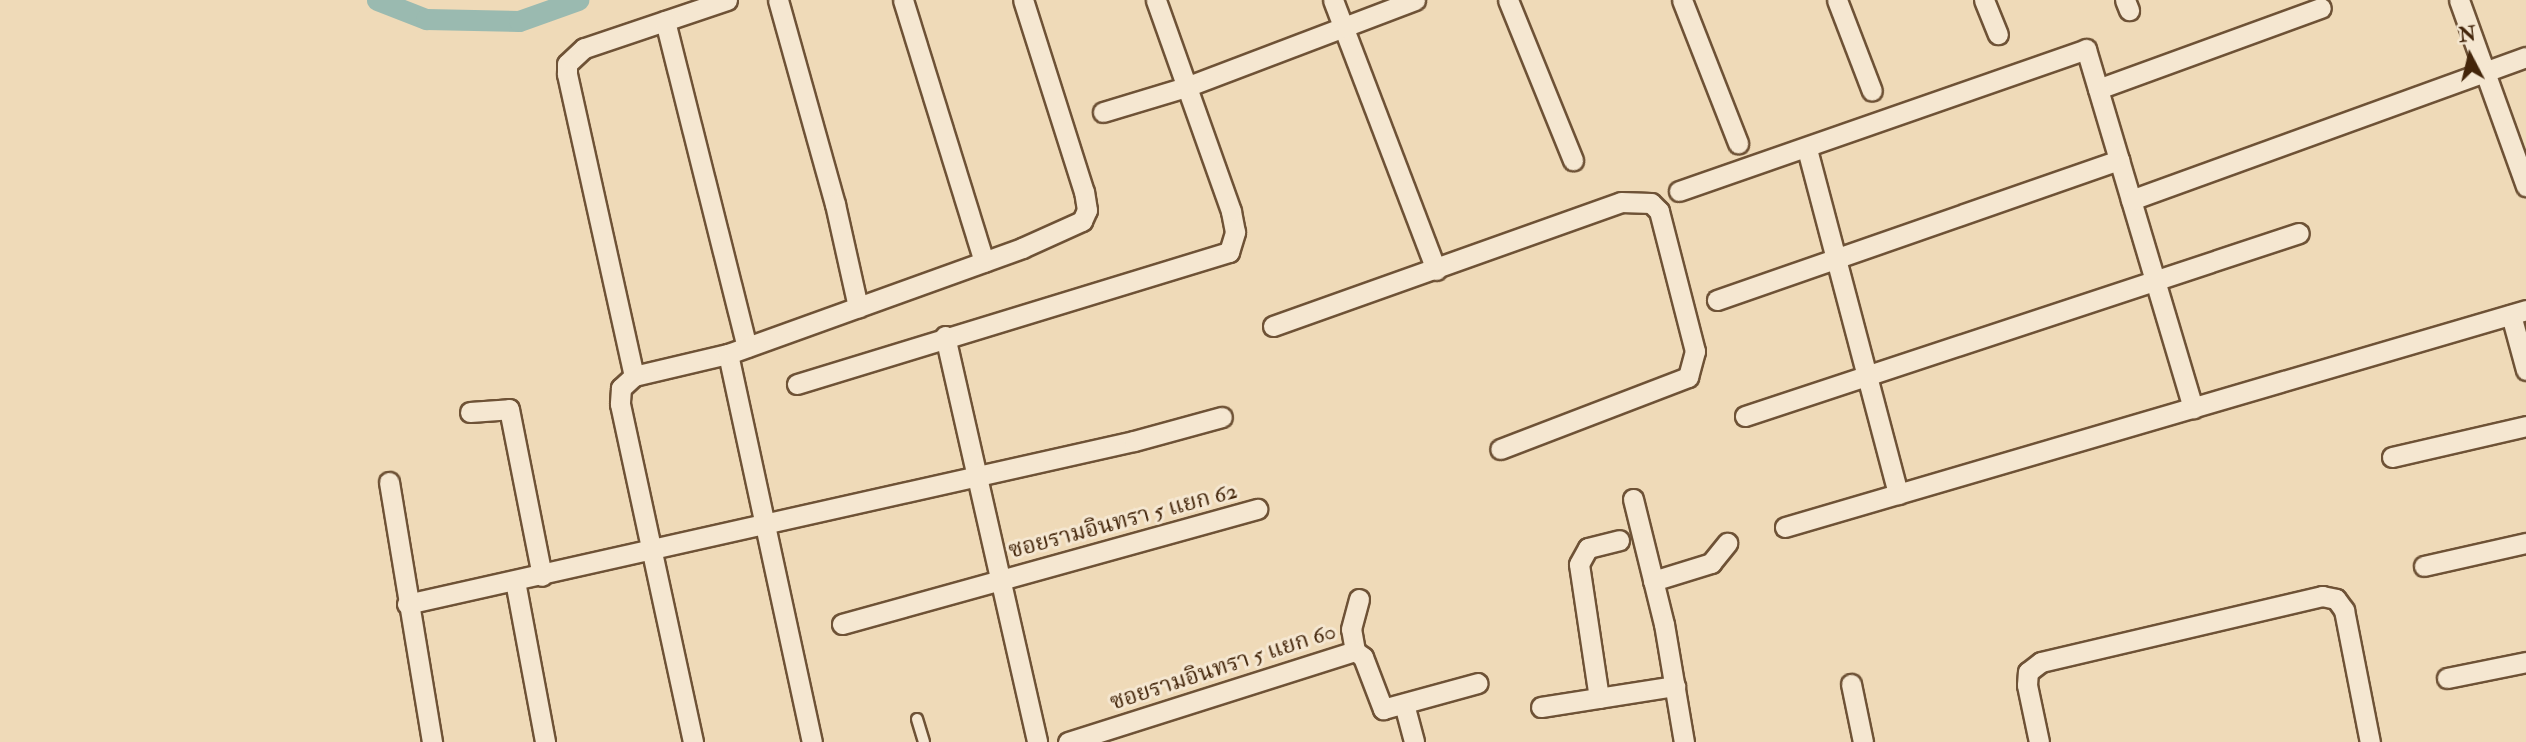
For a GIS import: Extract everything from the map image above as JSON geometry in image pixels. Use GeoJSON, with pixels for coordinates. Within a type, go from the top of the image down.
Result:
{"type":"FeatureCollection","features":[{"type":"Feature","properties":{"kind":"street"},"geometry":{"type":"LineString","coordinates":[[634,376],[567,64],[584,48],[727,0]]}},
{"type":"Feature","properties":{"kind":"street"},"geometry":{"type":"LineString","coordinates":[[778,0],[835,204],[858,307]]}},
{"type":"Feature","properties":{"kind":"street"},"geometry":{"type":"LineString","coordinates":[[903,0],[984,262]]}},
{"type":"Feature","properties":{"kind":"street"},"geometry":{"type":"LineString","coordinates":[[692,742],[620,404],[621,388],[634,376],[738,350],[1072,228],[1087,209],[1023,0]]}},
{"type":"Feature","properties":{"kind":"street"},"geometry":{"type":"LineString","coordinates":[[797,384],[945,336],[1229,252],[1235,232],[1231,211],[1156,0]]}},
{"type":"Feature","properties":{"kind":"street"},"geometry":{"type":"LineString","coordinates":[[1333,0],[1436,270]]}},
{"type":"Feature","properties":{"kind":"street"},"geometry":{"type":"LineString","coordinates":[[1102,112],[1186,87],[1415,0]]}},
{"type":"Feature","properties":{"kind":"street"},"geometry":{"type":"LineString","coordinates":[[1508,0],[1573,160]]}},
{"type":"Feature","properties":{"kind":"street"},"geometry":{"type":"LineString","coordinates":[[1682,0],[1738,143]]}},
{"type":"Feature","properties":{"kind":"street"},"geometry":{"type":"LineString","coordinates":[[1837,0],[1872,90]]}},
{"type":"Feature","properties":{"kind":"street"},"geometry":{"type":"LineString","coordinates":[[1984,0],[1998,34]]}},
{"type":"Feature","properties":{"kind":"street"},"geometry":{"type":"LineString","coordinates":[[2459,0],[2526,185]]}},
{"type":"Feature","properties":{"kind":"street"},"geometry":{"type":"LineString","coordinates":[[2098,89],[2321,8]]}},
{"type":"Feature","properties":{"kind":"street"},"geometry":{"type":"LineString","coordinates":[[666,20],[738,350],[762,526],[812,742]]}},
{"type":"Feature","properties":{"kind":"street"},"geometry":{"type":"LineString","coordinates":[[1679,191],[1807,149],[2086,50],[2193,408]]}},
{"type":"Feature","properties":{"kind":"street"},"geometry":{"type":"LineString","coordinates":[[2131,200],[2526,57]]}},
{"type":"Feature","properties":{"kind":"street"},"geometry":{"type":"LineString","coordinates":[[1807,149],[1898,494]]}},
{"type":"Feature","properties":{"kind":"street"},"geometry":{"type":"LineString","coordinates":[[1717,300],[2119,160]]}},
{"type":"Feature","properties":{"kind":"street"},"geometry":{"type":"LineString","coordinates":[[1273,326],[1622,202],[1642,200],[1659,211],[1695,351],[1688,377],[1500,450]]}},
{"type":"Feature","properties":{"kind":"street"},"geometry":{"type":"LineString","coordinates":[[1745,416],[2299,233]]}},
{"type":"Feature","properties":{"kind":"street"},"geometry":{"type":"LineString","coordinates":[[1785,527],[2518,312],[2526,370]]}},
{"type":"Feature","properties":{"kind":"street"},"geometry":{"type":"LineString","coordinates":[[945,336],[1037,742]]}},
{"type":"Feature","properties":{"kind":"street"},"geometry":{"type":"LineString","coordinates":[[470,412],[509,409],[542,576]]}},
{"type":"Feature","properties":{"kind":"street"},"geometry":{"type":"LineString","coordinates":[[407,604],[650,552],[1222,417]]}},
{"type":"Feature","properties":{"kind":"street"},"geometry":{"type":"LineString","coordinates":[[2392,457],[2526,426]]}},
{"type":"Feature","properties":{"kind":"street"},"geometry":{"type":"LineString","coordinates":[[389,482],[407,604],[432,742]]}},
{"type":"Feature","properties":{"kind":"street"},"geometry":{"type":"LineString","coordinates":[[1633,499],[1653,581],[1684,742]]}},
{"type":"Feature","properties":{"kind":"street","name":"ซอยรามอินทรา 5 แยก 62"},"geometry":{"type":"LineString","coordinates":[[842,624],[1257,509]]}},
{"type":"Feature","properties":{"kind":"street"},"geometry":{"type":"LineString","coordinates":[[1599,698],[1579,564],[1588,548],[1619,540]]}},
{"type":"Feature","properties":{"kind":"street"},"geometry":{"type":"LineString","coordinates":[[1653,581],[1711,563],[1727,543]]}},
{"type":"Feature","properties":{"kind":"street"},"geometry":{"type":"LineString","coordinates":[[2424,566],[2526,543]]}},
{"type":"Feature","properties":{"kind":"street"},"geometry":{"type":"LineString","coordinates":[[515,581],[545,742]]}},
{"type":"Feature","properties":{"kind":"street"},"geometry":{"type":"LineString","coordinates":[[2039,742],[2026,685],[2028,672],[2041,662],[2322,596],[2336,599],[2344,610],[2370,742]]}},
{"type":"Feature","properties":{"kind":"street"},"geometry":{"type":"LineString","coordinates":[[1355,651],[1351,629],[1359,599]]}},
{"type":"Feature","properties":{"kind":"street","name":"ซอยรามอินทรา 5 แยก 60"},"geometry":{"type":"LineString","coordinates":[[1068,742],[1355,651],[1363,657],[1379,704],[1388,709],[1404,704]]}},
{"type":"Feature","properties":{"kind":"street"},"geometry":{"type":"LineString","coordinates":[[2447,678],[2526,663]]}},
{"type":"Feature","properties":{"kind":"street"},"geometry":{"type":"LineString","coordinates":[[1414,742],[1404,704],[1478,683]]}},
{"type":"Feature","properties":{"kind":"street"},"geometry":{"type":"LineString","coordinates":[[1851,684],[1863,742]]}},
{"type":"Feature","properties":{"kind":"street"},"geometry":{"type":"LineString","coordinates":[[1541,708],[1675,686]]}},
{"type":"Feature","properties":{"kind":"lane"},"geometry":{"type":"LineString","coordinates":[[917,719],[925,742]]}},
{"type":"Feature","properties":{"kind":"waterway"},"geometry":{"type":"LineString","coordinates":[[377,0],[426,19],[519,21],[578,0]]}}]}
